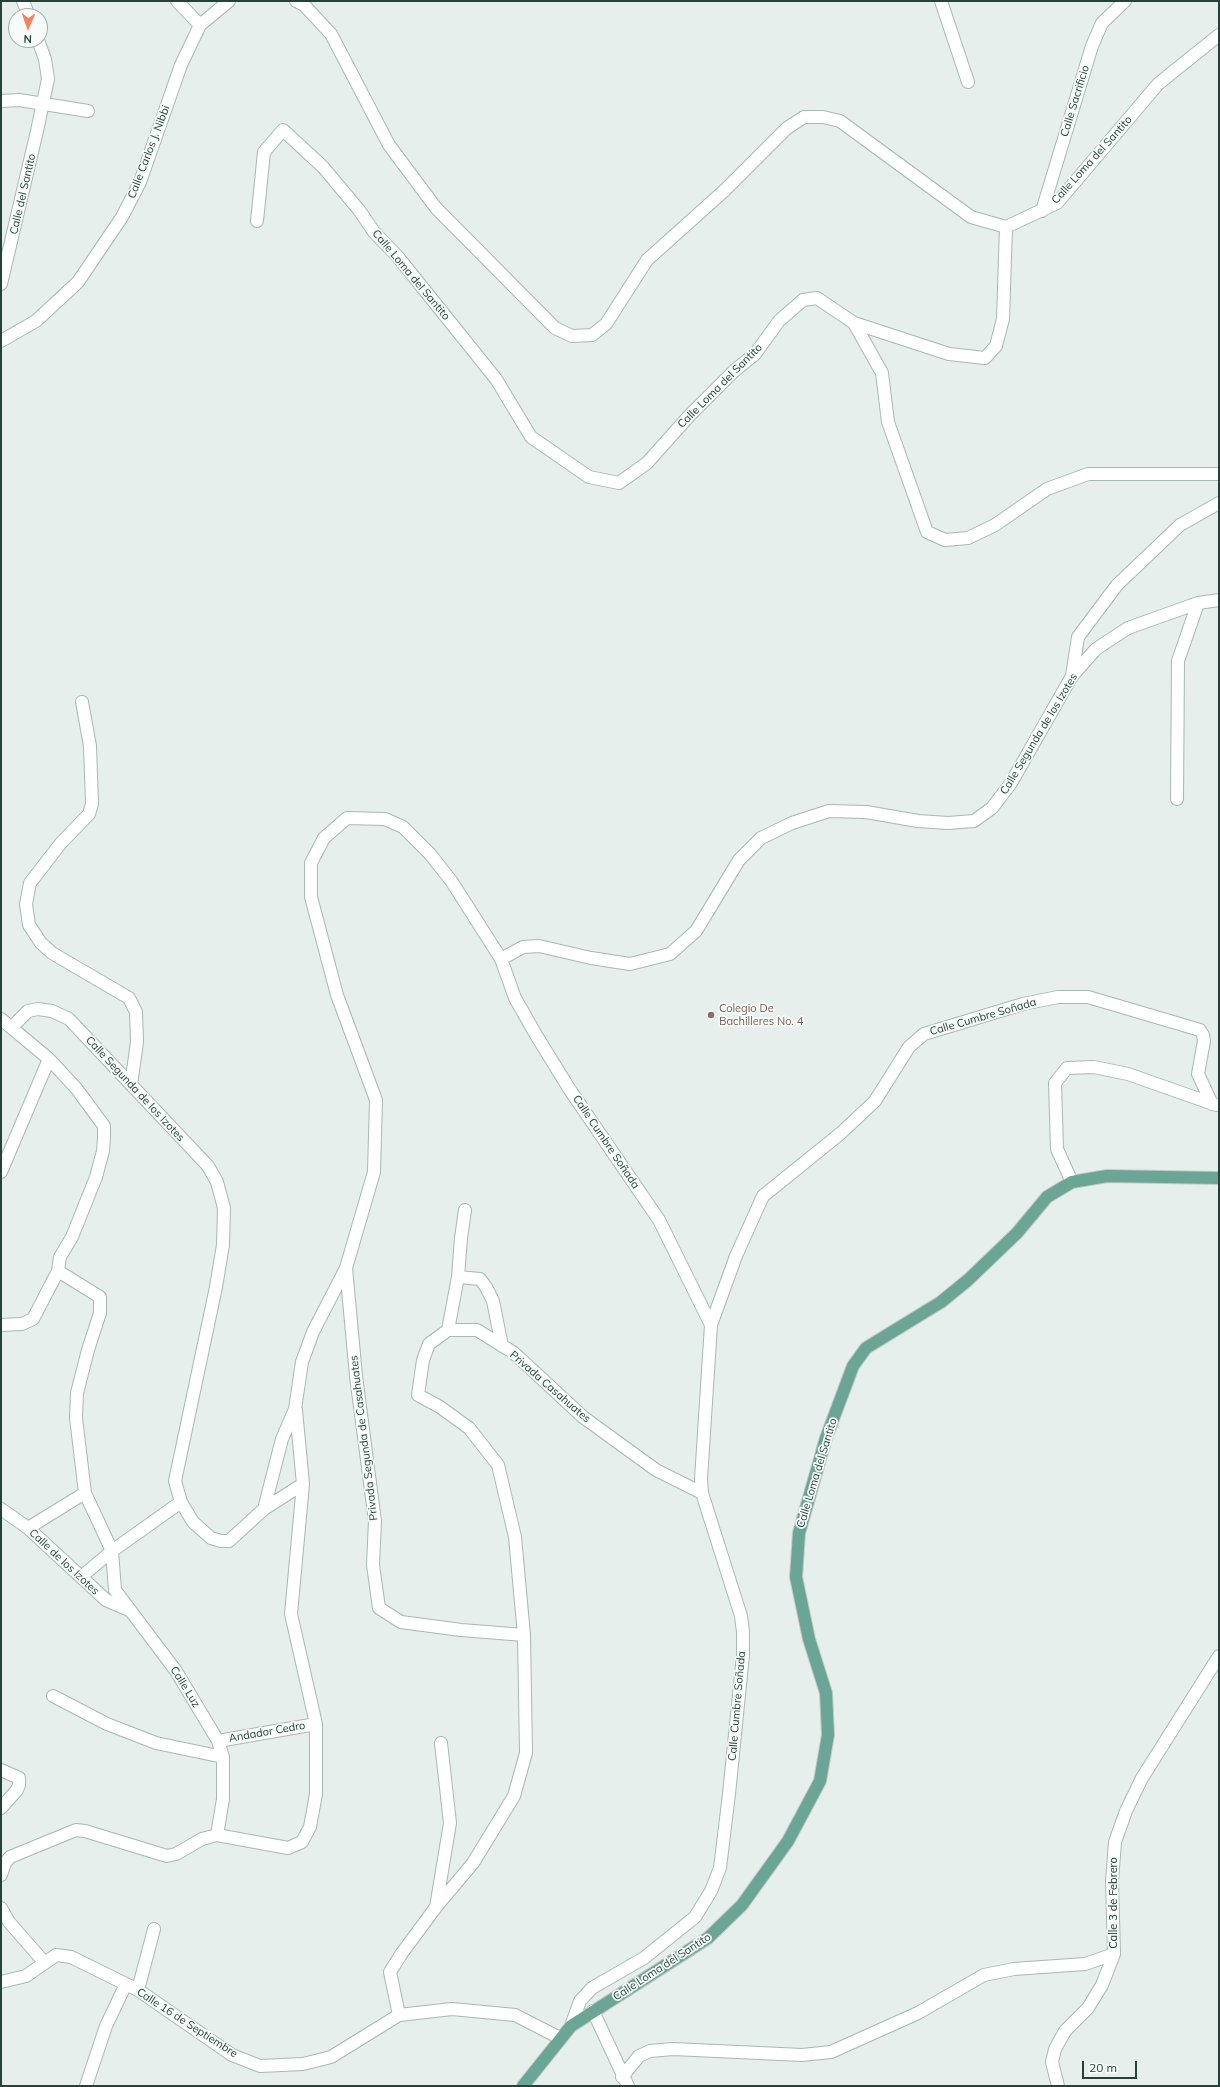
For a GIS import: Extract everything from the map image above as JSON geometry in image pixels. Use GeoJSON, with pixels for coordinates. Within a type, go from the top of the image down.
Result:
{"type":"FeatureCollection","features":[{"type":"Feature","properties":{"kind":"main road","name":"Calle Loma del Santito"},"geometry":{"type":"LineString","coordinates":[[523,2086],[571,2026],[708,1938],[742,1905],[788,1841],[820,1781],[828,1735],[826,1693],[809,1639],[796,1576],[799,1533],[826,1438],[853,1366],[866,1348],[941,1302],[968,1280],[1017,1233],[1047,1197],[1072,1182],[1107,1176],[1219,1178]]}},
{"type":"Feature","properties":{"kind":"street"},"geometry":{"type":"LineString","coordinates":[[177,1],[200,25]]}},
{"type":"Feature","properties":{"kind":"street","name":"Calle Carlos J. Nibbi"},"geometry":{"type":"LineString","coordinates":[[1,341],[36,321],[78,282],[122,217],[140,182],[181,65],[200,25],[229,1]]}},
{"type":"Feature","properties":{"kind":"street"},"geometry":{"type":"LineString","coordinates":[[296,1],[304,5],[331,34],[389,145],[436,208],[555,328],[572,336],[592,335],[606,324],[647,260],[725,190],[787,128],[804,117],[823,117],[840,121],[971,217],[1006,227],[1003,319],[996,346],[985,358],[949,354],[854,323]]}},
{"type":"Feature","properties":{"kind":"street"},"geometry":{"type":"LineString","coordinates":[[941,1],[968,82]]}},
{"type":"Feature","properties":{"kind":"street","name":"Calle Sacrificio"},"geometry":{"type":"LineString","coordinates":[[1042,211],[1092,46],[1102,23],[1125,1]]}},
{"type":"Feature","properties":{"kind":"street","name":"Calle Loma del Santito"},"geometry":{"type":"LineString","coordinates":[[1006,227],[1057,203],[1158,84],[1219,35]]}},
{"type":"Feature","properties":{"kind":"street","name":"Calle del Santito"},"geometry":{"type":"LineString","coordinates":[[1,284],[48,79],[45,59],[41,48]]}},
{"type":"Feature","properties":{"kind":"street"},"geometry":{"type":"LineString","coordinates":[[1,101],[19,100],[88,111]]}},
{"type":"Feature","properties":{"kind":"street","name":"Calle Loma del Santito"},"geometry":{"type":"LineString","coordinates":[[257,221],[264,152],[283,130],[323,167],[360,210],[374,232],[398,257],[496,379],[531,437],[590,477],[619,483],[647,463],[689,416],[734,371],[755,354],[779,321],[803,300],[817,298],[854,323],[882,373],[888,422],[927,532],[945,540],[968,538],[995,525],[1047,490],[1088,474],[1219,474]]}},
{"type":"Feature","properties":{"kind":"street"},"geometry":{"type":"LineString","coordinates":[[1072,676],[1078,637],[1117,585],[1180,525],[1219,503]]}},
{"type":"Feature","properties":{"kind":"street","name":"Calle Segunda de los Izotes"},"geometry":{"type":"LineString","coordinates":[[501,959],[523,947],[539,946],[591,958],[630,964],[670,954],[696,931],[739,860],[761,838],[792,823],[829,811],[866,812],[918,821],[948,823],[974,821],[992,808],[1011,783],[1072,676],[1096,649],[1128,628],[1198,603],[1219,600]]}},
{"type":"Feature","properties":{"kind":"street"},"geometry":{"type":"LineString","coordinates":[[1177,799],[1178,661],[1198,603]]}},
{"type":"Feature","properties":{"kind":"street"},"geometry":{"type":"LineString","coordinates":[[82,702],[90,746],[92,804],[89,814],[61,844],[30,883],[26,904],[29,925],[41,943],[52,953],[129,998],[136,1012],[137,1042],[131,1085]]}},
{"type":"Feature","properties":{"kind":"street"},"geometry":{"type":"LineString","coordinates":[[1,1875],[5,1863],[10,1857],[76,1830],[85,1831],[167,1856],[176,1854],[202,1839],[217,1835],[288,1848],[302,1842],[310,1827],[316,1794],[316,1724],[291,1614],[303,1484],[296,1409],[302,1362],[313,1332],[346,1268],[374,1172],[376,1100],[337,995],[311,897],[311,864],[324,838],[347,818],[385,819],[403,827],[430,854],[452,882],[501,959]]}},
{"type":"Feature","properties":{"kind":"street","name":"Calle Cumbre Soñada"},"geometry":{"type":"LineString","coordinates":[[501,959],[515,998],[570,1090],[659,1220],[711,1325]]}},
{"type":"Feature","properties":{"kind":"street","name":"Calle Cumbre Soñada"},"geometry":{"type":"LineString","coordinates":[[571,2026],[580,2001],[592,1988],[644,1958],[695,1917],[711,1891],[720,1868],[743,1655],[743,1632],[742,1616],[702,1493],[701,1479],[711,1325],[736,1256],[763,1196],[841,1133],[875,1101],[909,1047],[924,1034],[1022,1004],[1058,997],[1088,997],[1200,1030],[1204,1041],[1198,1074],[1216,1105]]}},
{"type":"Feature","properties":{"kind":"street","name":"Calle Segunda de los Izotes"},"geometry":{"type":"LineString","coordinates":[[12,1027],[28,1011],[38,1009],[52,1011],[69,1019],[208,1166],[217,1182],[224,1208],[223,1244],[216,1287],[175,1481],[181,1502],[193,1522],[210,1538],[221,1542],[229,1541],[264,1509],[303,1484]]}},
{"type":"Feature","properties":{"kind":"street"},"geometry":{"type":"LineString","coordinates":[[1,1019],[49,1059],[76,1088],[104,1126],[103,1151],[96,1177],[72,1237],[60,1257],[58,1270],[33,1319],[22,1324],[1,1325]]}},
{"type":"Feature","properties":{"kind":"street"},"geometry":{"type":"LineString","coordinates":[[1,1172],[49,1059]]}},
{"type":"Feature","properties":{"kind":"street","name":"Calle Cumbre Soñada"},"geometry":{"type":"LineString","coordinates":[[1072,1182],[1056,1149],[1055,1083],[1067,1068],[1094,1067],[1128,1074],[1216,1105]]}},
{"type":"Feature","properties":{"kind":"street"},"geometry":{"type":"LineString","coordinates":[[399,2015],[390,1972],[436,1907],[473,1863],[514,1796],[526,1753],[524,1635],[515,1537],[498,1465],[469,1428],[440,1407],[418,1395],[422,1360],[427,1349],[430,1344],[448,1330],[458,1277],[465,1210]]}},
{"type":"Feature","properties":{"kind":"street","name":"Privada Segunda de Casahuates"},"geometry":{"type":"LineString","coordinates":[[346,1268],[356,1376],[375,1521],[373,1565],[379,1608],[401,1622],[461,1630],[524,1635]]}},
{"type":"Feature","properties":{"kind":"street"},"geometry":{"type":"LineString","coordinates":[[58,1270],[100,1297],[101,1305],[77,1393],[76,1418],[85,1493],[112,1551]]}},
{"type":"Feature","properties":{"kind":"street"},"geometry":{"type":"LineString","coordinates":[[458,1277],[480,1279],[486,1287],[493,1301],[502,1346]]}},
{"type":"Feature","properties":{"kind":"street","name":"Privada Casahuates"},"geometry":{"type":"LineString","coordinates":[[448,1330],[478,1330],[514,1353],[583,1417],[656,1470],[702,1493]]}},
{"type":"Feature","properties":{"kind":"street"},"geometry":{"type":"LineString","coordinates":[[264,1509],[282,1439],[296,1409]]}},
{"type":"Feature","properties":{"kind":"street"},"geometry":{"type":"LineString","coordinates":[[28,1528],[85,1493]]}},
{"type":"Feature","properties":{"kind":"street"},"geometry":{"type":"LineString","coordinates":[[81,1577],[112,1551],[181,1502]]}},
{"type":"Feature","properties":{"kind":"street","name":"Calle de los Izotes"},"geometry":{"type":"LineString","coordinates":[[1,1509],[28,1528],[106,1600],[130,1610]]}},
{"type":"Feature","properties":{"kind":"street","name":"Calle Luz"},"geometry":{"type":"LineString","coordinates":[[112,1551],[115,1590],[176,1671],[218,1741],[223,1757],[223,1799],[217,1835]]}},
{"type":"Feature","properties":{"kind":"street","name":"Calle 3 de Febrero"},"geometry":{"type":"LineString","coordinates":[[1058,2086],[1052,2062],[1054,2049],[1065,2031],[1088,2008],[1102,1985],[1114,1954],[1112,1881],[1115,1842],[1126,1811],[1146,1772],[1219,1656]]}},
{"type":"Feature","properties":{"kind":"street"},"geometry":{"type":"LineString","coordinates":[[53,1696],[107,1724],[156,1743],[223,1757]]}},
{"type":"Feature","properties":{"kind":"street","name":"Andador Cedro"},"geometry":{"type":"LineString","coordinates":[[218,1741],[316,1724]]}},
{"type":"Feature","properties":{"kind":"street"},"geometry":{"type":"LineString","coordinates":[[436,1907],[450,1823],[441,1743]]}},
{"type":"Feature","properties":{"kind":"street"},"geometry":{"type":"LineString","coordinates":[[1,1770],[19,1778],[19,1785],[17,1790],[1,1808]]}},
{"type":"Feature","properties":{"kind":"street"},"geometry":{"type":"LineString","coordinates":[[1,1908],[9,1922],[44,1962]]}},
{"type":"Feature","properties":{"kind":"street"},"geometry":{"type":"LineString","coordinates":[[138,1990],[154,1929]]}},
{"type":"Feature","properties":{"kind":"street"},"geometry":{"type":"LineString","coordinates":[[625,2081],[639,2056],[650,2051],[673,2049],[802,2055],[831,2052],[918,2013],[984,1976],[1014,1969],[1085,1964],[1114,1954]]}},
{"type":"Feature","properties":{"kind":"street","name":"Calle 16 de Septiembre"},"geometry":{"type":"LineString","coordinates":[[1,1982],[26,1976],[56,1955],[71,1957],[138,1990],[232,2055],[260,2066],[304,2064],[331,2057],[399,2015],[452,2010],[515,2015],[560,2038]]}},
{"type":"Feature","properties":{"kind":"street"},"geometry":{"type":"LineString","coordinates":[[86,2086],[106,2026],[126,1984]]}},
{"type":"Feature","properties":{"kind":"street"},"geometry":{"type":"LineString","coordinates":[[593,2011],[625,2081]]}},
{"type":"Feature","properties":{"kind":"place","name":"Colegio De Bachilleres No. 4"},"geometry":{"type":"Point","coordinates":[711,1015]}}]}
